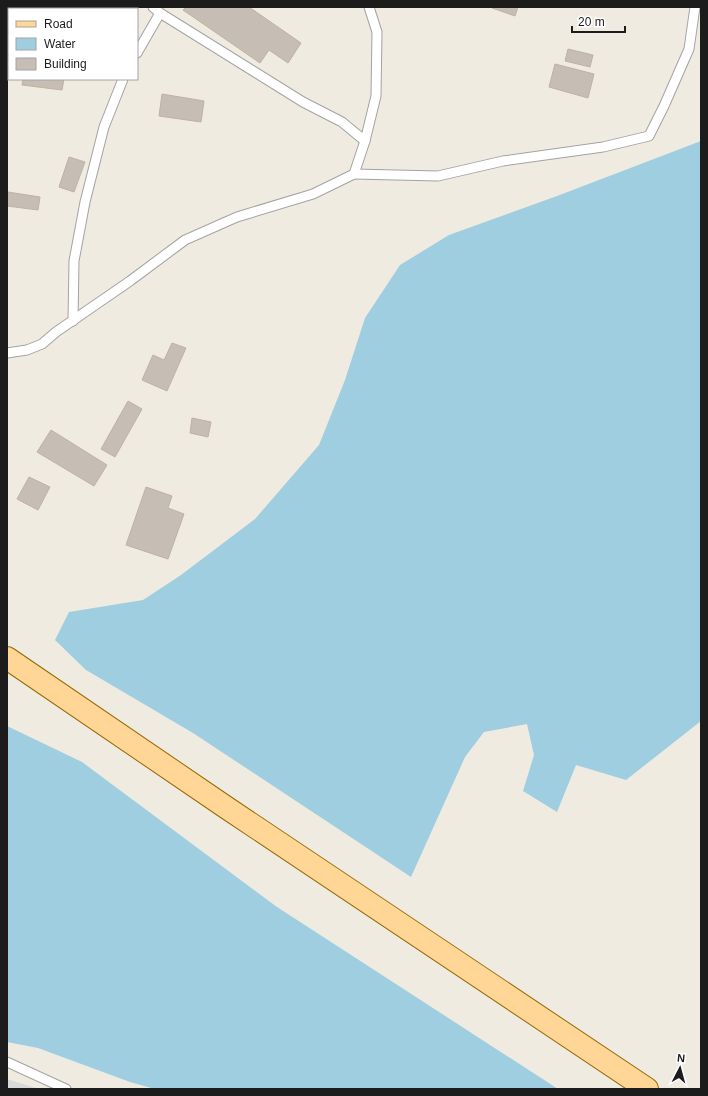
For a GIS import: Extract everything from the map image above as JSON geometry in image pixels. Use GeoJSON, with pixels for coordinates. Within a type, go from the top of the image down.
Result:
{"type":"FeatureCollection","features":[{"type":"Feature","properties":{"kind":"main road"},"geometry":{"type":"LineString","coordinates":[[7,658],[227,808],[644,1088]]}},
{"type":"Feature","properties":{"kind":"lane"},"geometry":{"type":"LineString","coordinates":[[354,174],[366,141],[376,96],[378,32],[369,7]]}},
{"type":"Feature","properties":{"kind":"lane"},"geometry":{"type":"LineString","coordinates":[[7,352],[27,350],[42,344],[56,332],[130,281],[185,240],[237,217],[313,194],[354,174],[438,176],[503,161],[603,148],[649,136],[689,49],[696,7]]}},
{"type":"Feature","properties":{"kind":"lane"},"geometry":{"type":"LineString","coordinates":[[138,51],[157,10],[303,102],[342,122],[366,141]]}},
{"type":"Feature","properties":{"kind":"lane"},"geometry":{"type":"LineString","coordinates":[[73,321],[74,261],[85,202],[104,127],[123,80]]}},
{"type":"Feature","properties":{"kind":"lane"},"geometry":{"type":"LineString","coordinates":[[7,1062],[66,1089]]}},
{"type":"Feature","properties":{"kind":"shaded area"},"geometry":{"type":"Polygon","coordinates":[[[7,1079],[39,1089],[7,1089],[7,1079]]]}},
{"type":"Feature","properties":{"kind":"water"},"geometry":{"type":"Polygon","coordinates":[[[701,141],[701,721],[626,780],[576,765],[557,812],[523,791],[534,755],[527,724],[484,732],[465,757],[411,877],[193,733],[86,670],[55,640],[69,612],[143,600],[181,575],[255,519],[319,445],[345,380],[365,318],[400,265],[449,235],[557,196],[701,141]]]}},
{"type":"Feature","properties":{"kind":"water"},"geometry":{"type":"Polygon","coordinates":[[[7,726],[82,762],[277,907],[558,1089],[155,1089],[130,1082],[38,1048],[7,1042],[7,726]]]}},
{"type":"Feature","properties":{"kind":"building"},"geometry":{"type":"Polygon","coordinates":[[[76,7],[99,7],[99,8],[76,7]]]}},
{"type":"Feature","properties":{"kind":"building"},"geometry":{"type":"Polygon","coordinates":[[[186,7],[249,7],[301,43],[288,63],[269,50],[260,63],[183,10],[186,7]]]}},
{"type":"Feature","properties":{"kind":"building"},"geometry":{"type":"Polygon","coordinates":[[[492,7],[518,7],[515,16],[492,7]]]}},
{"type":"Feature","properties":{"kind":"building"},"geometry":{"type":"Polygon","coordinates":[[[568,49],[593,55],[590,67],[565,61],[568,49]]]}},
{"type":"Feature","properties":{"kind":"building"},"geometry":{"type":"Polygon","coordinates":[[[555,64],[594,74],[588,98],[549,87],[555,64]]]}},
{"type":"Feature","properties":{"kind":"building"},"geometry":{"type":"Polygon","coordinates":[[[23,80],[64,80],[62,90],[22,85],[23,80]]]}},
{"type":"Feature","properties":{"kind":"building"},"geometry":{"type":"Polygon","coordinates":[[[162,94],[204,101],[201,122],[159,116],[162,94]]]}},
{"type":"Feature","properties":{"kind":"building"},"geometry":{"type":"Polygon","coordinates":[[[69,157],[85,162],[74,192],[59,187],[69,157]]]}},
{"type":"Feature","properties":{"kind":"building"},"geometry":{"type":"Polygon","coordinates":[[[8,192],[40,197],[38,210],[7,206],[8,192]]]}},
{"type":"Feature","properties":{"kind":"building"},"geometry":{"type":"Polygon","coordinates":[[[172,343],[186,348],[167,391],[142,380],[153,355],[164,360],[172,343]]]}},
{"type":"Feature","properties":{"kind":"building"},"geometry":{"type":"Polygon","coordinates":[[[128,401],[142,409],[115,457],[101,449],[128,401]]]}},
{"type":"Feature","properties":{"kind":"building"},"geometry":{"type":"Polygon","coordinates":[[[192,418],[211,422],[208,437],[190,433],[192,418]]]}},
{"type":"Feature","properties":{"kind":"building"},"geometry":{"type":"Polygon","coordinates":[[[51,430],[107,465],[94,486],[37,452],[51,430]]]}},
{"type":"Feature","properties":{"kind":"building"},"geometry":{"type":"Polygon","coordinates":[[[29,477],[50,487],[38,510],[17,499],[29,477]]]}},
{"type":"Feature","properties":{"kind":"building"},"geometry":{"type":"Polygon","coordinates":[[[146,487],[172,496],[168,508],[184,514],[168,559],[126,545],[146,487]]]}}]}
